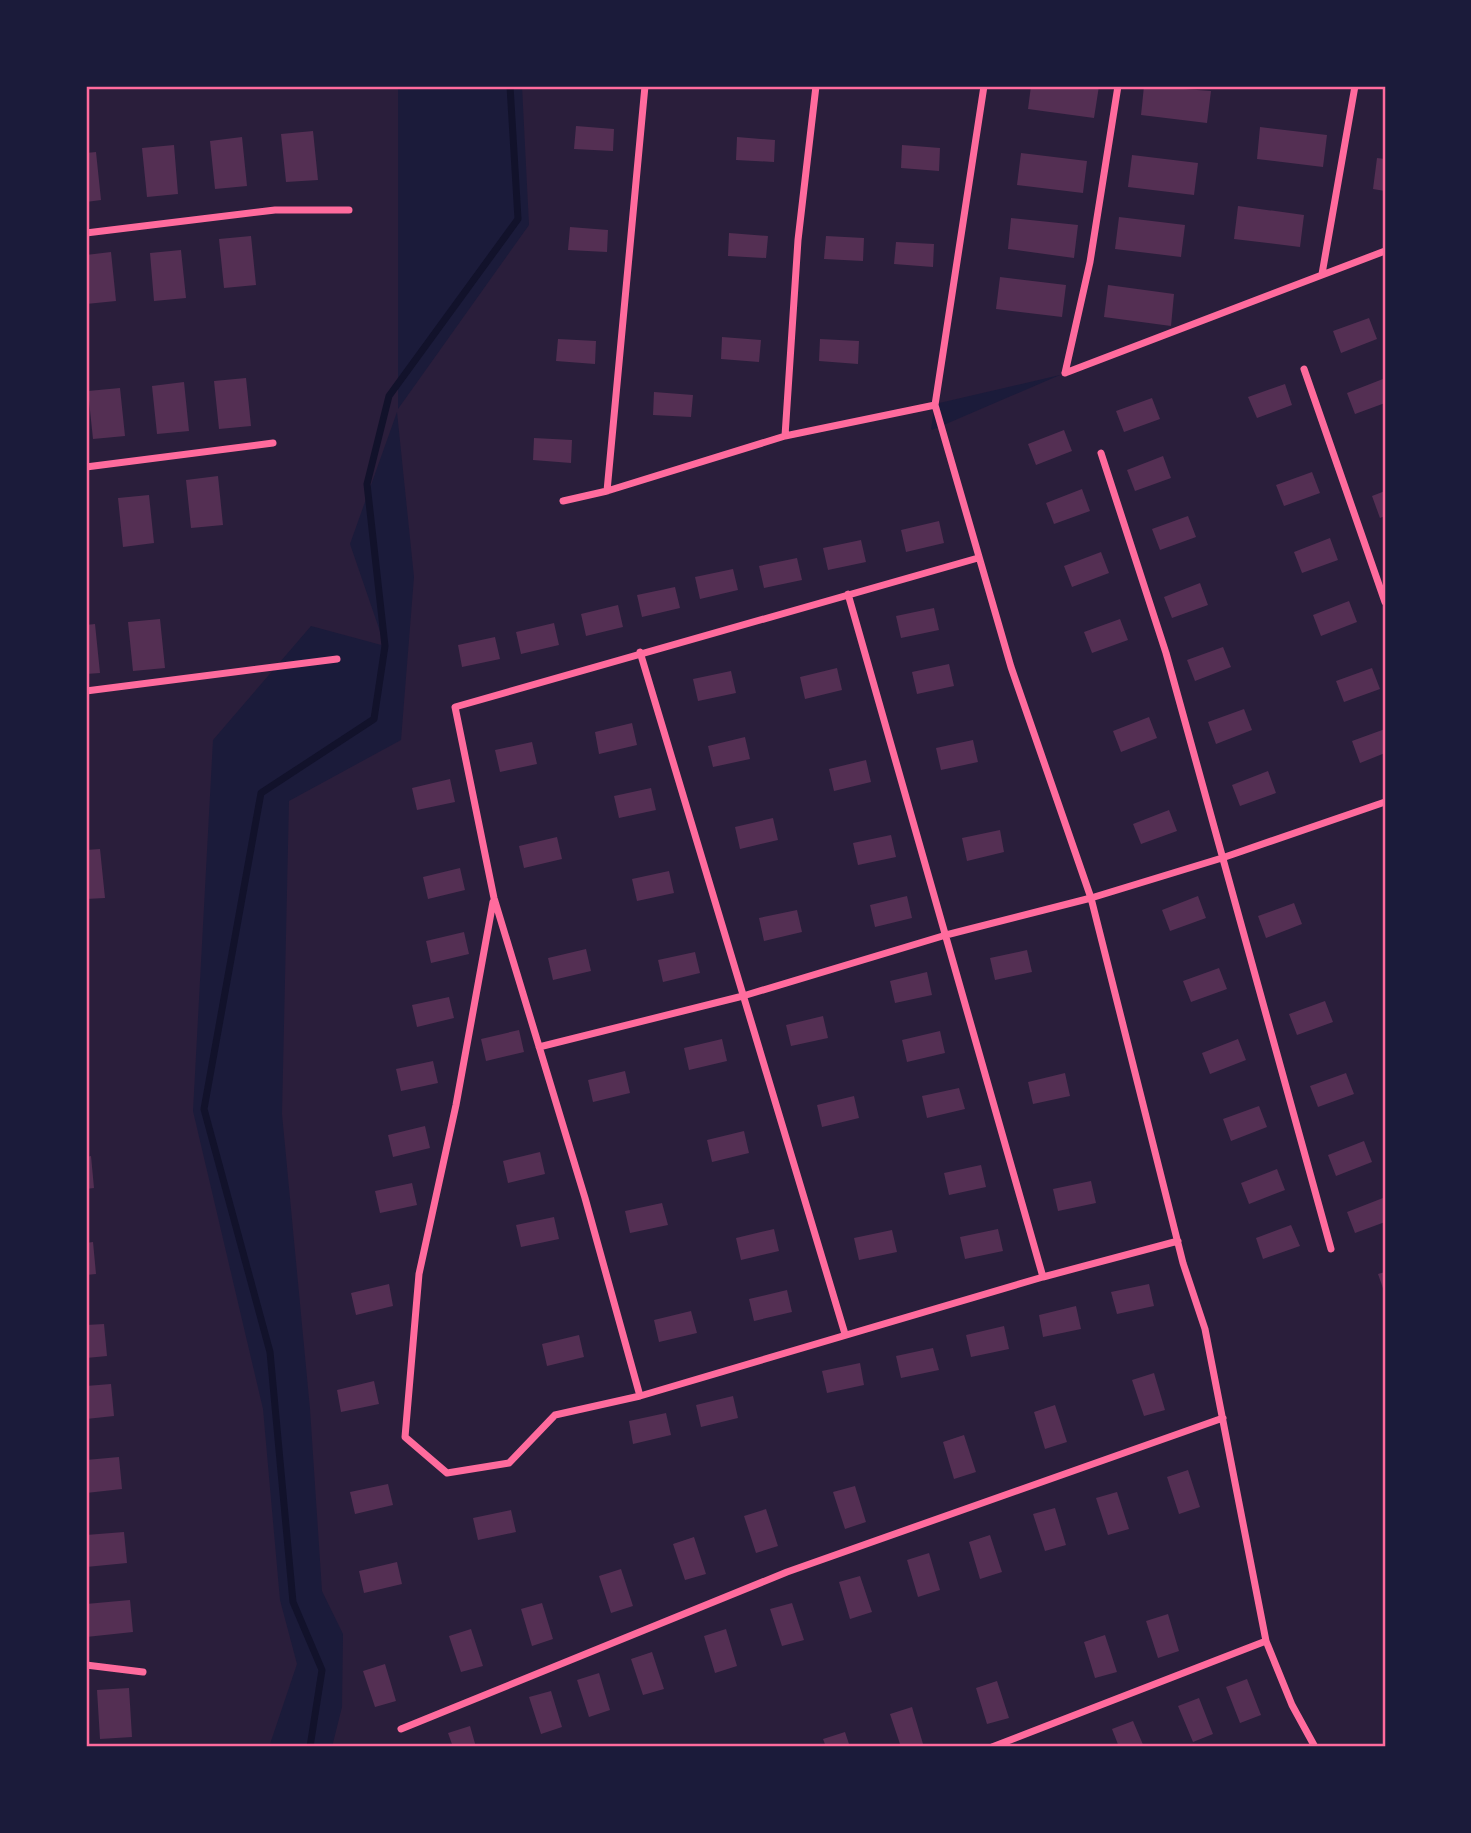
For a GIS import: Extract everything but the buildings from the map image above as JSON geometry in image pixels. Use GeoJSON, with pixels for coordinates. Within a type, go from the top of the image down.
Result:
{"type":"FeatureCollection","features":[{"type":"Feature","properties":{"kind":"street"},"geometry":{"type":"LineString","coordinates":[[607,491],[645,86]]}},
{"type":"Feature","properties":{"kind":"street"},"geometry":{"type":"LineString","coordinates":[[785,436],[798,240],[816,86]]}},
{"type":"Feature","properties":{"kind":"street"},"geometry":{"type":"LineString","coordinates":[[984,86],[935,405],[1011,667],[1091,898],[1178,1241],[1205,1329],[1266,1641],[1292,1705],[1315,1747]]}},
{"type":"Feature","properties":{"kind":"street"},"geometry":{"type":"LineString","coordinates":[[1118,86],[1090,262],[1065,373],[1385,251]]}},
{"type":"Feature","properties":{"kind":"street"},"geometry":{"type":"LineString","coordinates":[[1322,274],[1355,86]]}},
{"type":"Feature","properties":{"kind":"street"},"geometry":{"type":"LineString","coordinates":[[86,233],[275,210],[349,210]]}},
{"type":"Feature","properties":{"kind":"street"},"geometry":{"type":"LineString","coordinates":[[1304,369],[1385,602]]}},
{"type":"Feature","properties":{"kind":"street"},"geometry":{"type":"LineString","coordinates":[[563,501],[607,491],[785,436],[935,405]]}},
{"type":"Feature","properties":{"kind":"street"},"geometry":{"type":"LineString","coordinates":[[86,467],[273,443]]}},
{"type":"Feature","properties":{"kind":"street"},"geometry":{"type":"LineString","coordinates":[[1101,453],[1166,653],[1331,1249]]}},
{"type":"Feature","properties":{"kind":"street"},"geometry":{"type":"LineString","coordinates":[[640,1396],[494,898],[455,707],[541,684],[640,652],[978,558]]}},
{"type":"Feature","properties":{"kind":"street"},"geometry":{"type":"LineString","coordinates":[[848,594],[1042,1277]]}},
{"type":"Feature","properties":{"kind":"street"},"geometry":{"type":"LineString","coordinates":[[640,652],[845,1334]]}},
{"type":"Feature","properties":{"kind":"street"},"geometry":{"type":"LineString","coordinates":[[86,691],[337,660]]}},
{"type":"Feature","properties":{"kind":"street"},"geometry":{"type":"LineString","coordinates":[[539,1047],[743,996],[946,935],[1091,898],[1222,858],[1385,802]]}},
{"type":"Feature","properties":{"kind":"street"},"geometry":{"type":"LineString","coordinates":[[494,898],[456,1105],[418,1274],[405,1437],[447,1473],[509,1463],[555,1415],[640,1396],[1042,1277],[1178,1241]]}},
{"type":"Feature","properties":{"kind":"street"},"geometry":{"type":"LineString","coordinates":[[401,1730],[787,1572],[1223,1418]]}},
{"type":"Feature","properties":{"kind":"street"},"geometry":{"type":"LineString","coordinates":[[992,1747],[1266,1641]]}},
{"type":"Feature","properties":{"kind":"street"},"geometry":{"type":"LineString","coordinates":[[86,1665],[143,1672]]}},
{"type":"Feature","properties":{"kind":"shaded area"},"geometry":{"type":"Polygon","coordinates":[[[86,86],[398,86],[398,409],[529,225],[522,86],[1385,86],[1385,1747],[332,1747],[342,1707],[343,1634],[322,1591],[310,1409],[282,1114],[289,801],[401,740],[414,577],[397,412],[350,544],[385,646],[311,626],[213,740],[193,1111],[263,1409],[280,1600],[297,1664],[269,1747],[86,1747],[86,86]],[[1060,375],[935,404],[932,430],[1060,375]]]}},
{"type":"Feature","properties":{"kind":"waterway"},"geometry":{"type":"LineString","coordinates":[[310,1747],[322,1670],[293,1602],[270,1352],[204,1109],[261,793],[374,719],[385,646],[367,484],[389,396],[518,219],[510,86]]}}]}
